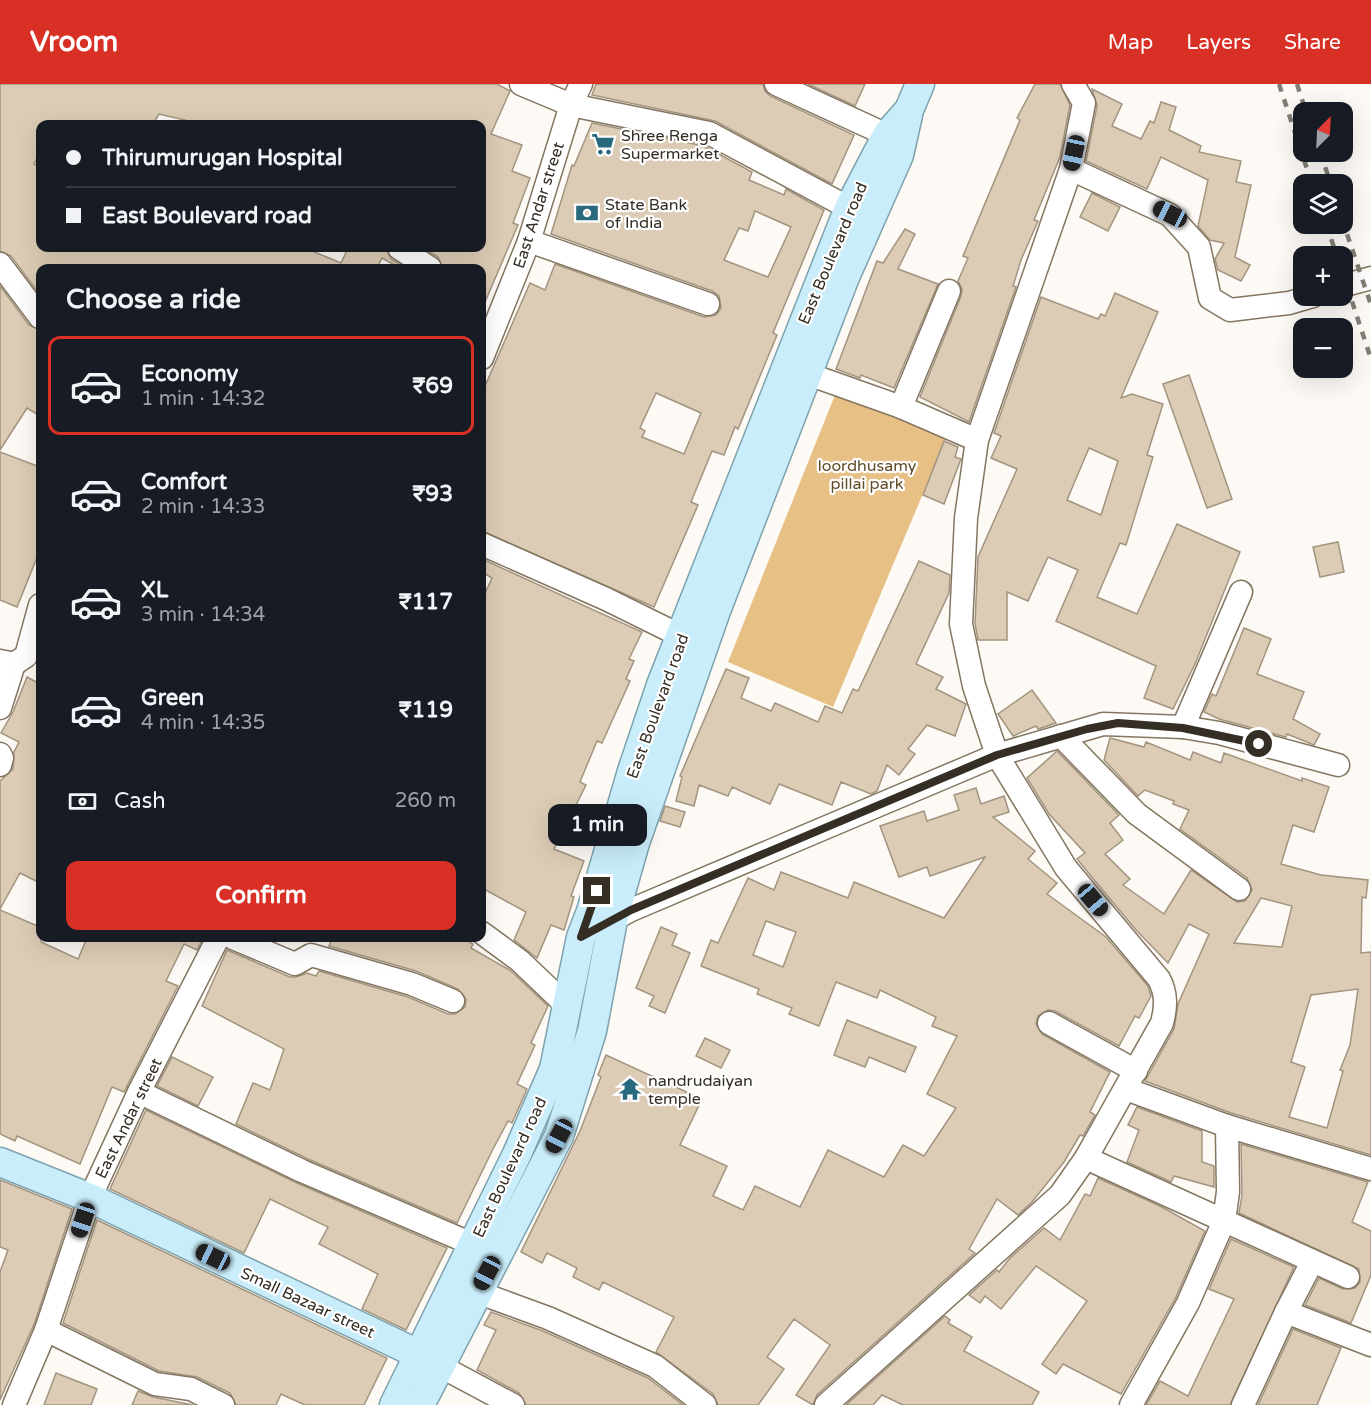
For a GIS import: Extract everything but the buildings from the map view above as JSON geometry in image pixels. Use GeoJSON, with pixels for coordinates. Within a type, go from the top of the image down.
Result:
{"type":"FeatureCollection","features":[{"type":"Feature","properties":{"kind":"main road","name":"East Boulevard road"},"geometry":{"type":"LineString","coordinates":[[394,1405],[429,1360],[472,1244],[517,1155],[554,1069],[581,937],[591,911],[646,728],[785,366],[849,208],[887,135],[909,110],[920,84]]}},
{"type":"Feature","properties":{"kind":"main road"},"geometry":{"type":"LineString","coordinates":[[420,1405],[429,1360],[477,1292],[559,1136],[591,1031],[613,920],[635,843],[716,611],[845,277],[899,155],[909,110]]}},
{"type":"Feature","properties":{"kind":"main road","name":"Small Bazaar street"},"geometry":{"type":"LineString","coordinates":[[0,1162],[90,1198],[429,1360]]}},
{"type":"Feature","properties":{"kind":"street"},"geometry":{"type":"LineString","coordinates":[[521,84],[571,105],[709,133],[849,208]]}},
{"type":"Feature","properties":{"kind":"street","name":"East Andar street"},"geometry":{"type":"LineString","coordinates":[[486,334],[490,309],[529,241],[571,105],[580,84]]}},
{"type":"Feature","properties":{"kind":"street"},"geometry":{"type":"LineString","coordinates":[[776,84],[887,135]]}},
{"type":"Feature","properties":{"kind":"street"},"geometry":{"type":"LineString","coordinates":[[826,1405],[1060,1195],[1086,1158],[1162,1023],[1165,999],[1161,984],[1066,868],[997,755],[974,686],[961,624],[966,518],[977,440],[1071,169],[1084,103],[1073,84]]}},
{"type":"Feature","properties":{"kind":"street"},"geometry":{"type":"LineString","coordinates":[[1071,169],[1170,214],[1199,246],[1210,298],[1225,308],[1230,310],[1293,302]]}},
{"type":"Feature","properties":{"kind":"street"},"geometry":{"type":"LineString","coordinates":[[529,241],[708,304]]}},
{"type":"Feature","properties":{"kind":"street"},"geometry":{"type":"LineString","coordinates":[[405,252],[424,264]]}},
{"type":"Feature","properties":{"kind":"street"},"geometry":{"type":"LineString","coordinates":[[0,264],[36,312]]}},
{"type":"Feature","properties":{"kind":"street"},"geometry":{"type":"LineString","coordinates":[[1353,283],[1371,278]]}},
{"type":"Feature","properties":{"kind":"street"},"geometry":{"type":"LineString","coordinates":[[901,407],[949,291]]}},
{"type":"Feature","properties":{"kind":"street"},"geometry":{"type":"LineString","coordinates":[[808,374],[901,407],[977,440]]}},
{"type":"Feature","properties":{"kind":"street"},"geometry":{"type":"LineString","coordinates":[[486,546],[606,599],[681,636]]}},
{"type":"Feature","properties":{"kind":"street"},"geometry":{"type":"LineString","coordinates":[[1183,728],[1241,592]]}},
{"type":"Feature","properties":{"kind":"street"},"geometry":{"type":"LineString","coordinates":[[0,708],[36,616]]}},
{"type":"Feature","properties":{"kind":"street"},"geometry":{"type":"LineString","coordinates":[[581,937],[613,920],[997,755],[1061,736],[1118,723],[1219,733],[1338,765]]}},
{"type":"Feature","properties":{"kind":"street"},"geometry":{"type":"LineString","coordinates":[[1061,736],[1137,814],[1239,889]]}},
{"type":"Feature","properties":{"kind":"street"},"geometry":{"type":"LineString","coordinates":[[0,754],[2,758],[0,765]]}},
{"type":"Feature","properties":{"kind":"street"},"geometry":{"type":"LineString","coordinates":[[486,936],[520,961],[566,1005]]}},
{"type":"Feature","properties":{"kind":"street","name":"East Andar street"},"geometry":{"type":"LineString","coordinates":[[11,1392],[46,1330],[90,1198],[139,1092],[216,942]]}},
{"type":"Feature","properties":{"kind":"street"},"geometry":{"type":"LineString","coordinates":[[243,942],[295,964],[311,955],[412,984],[453,1001]]}},
{"type":"Feature","properties":{"kind":"street"},"geometry":{"type":"LineString","coordinates":[[1049,1023],[1131,1080],[1227,1126],[1371,1169]]}},
{"type":"Feature","properties":{"kind":"street"},"geometry":{"type":"LineString","coordinates":[[139,1092],[302,1171],[472,1244]]}},
{"type":"Feature","properties":{"kind":"street"},"geometry":{"type":"LineString","coordinates":[[1131,1405],[1188,1303],[1224,1221],[1228,1192],[1227,1126]]}},
{"type":"Feature","properties":{"kind":"street"},"geometry":{"type":"LineString","coordinates":[[1086,1158],[1348,1277]]}},
{"type":"Feature","properties":{"kind":"street"},"geometry":{"type":"LineString","coordinates":[[1243,1405],[1312,1262]]}},
{"type":"Feature","properties":{"kind":"street"},"geometry":{"type":"LineString","coordinates":[[477,1292],[548,1318],[655,1366],[705,1405]]}},
{"type":"Feature","properties":{"kind":"street"},"geometry":{"type":"LineString","coordinates":[[1286,1312],[1371,1345]]}},
{"type":"Feature","properties":{"kind":"street"},"geometry":{"type":"LineString","coordinates":[[46,1330],[155,1384],[190,1389],[223,1405]]}},
{"type":"Feature","properties":{"kind":"street"},"geometry":{"type":"LineString","coordinates":[[429,1360],[513,1405]]}},
{"type":"Feature","properties":{"kind":"green space","name":"loordhusamy pillai park"},"geometry":{"type":"Polygon","coordinates":[[[837,390],[946,439],[833,707],[728,662],[837,390]]]}},
{"type":"Feature","properties":{"kind":"railway"},"geometry":{"type":"LineString","coordinates":[[1279,84],[1309,174]]}},
{"type":"Feature","properties":{"kind":"railway"},"geometry":{"type":"LineString","coordinates":[[1297,84],[1303,102]]}},
{"type":"Feature","properties":{"kind":"railway"},"geometry":{"type":"LineString","coordinates":[[1323,162],[1328,174]]}},
{"type":"Feature","properties":{"kind":"railway"},"geometry":{"type":"LineString","coordinates":[[1329,234],[1334,246]]}},
{"type":"Feature","properties":{"kind":"railway"},"geometry":{"type":"LineString","coordinates":[[1347,234],[1371,305]]}},
{"type":"Feature","properties":{"kind":"railway"},"geometry":{"type":"LineString","coordinates":[[1353,304],[1371,359]]}},
{"type":"Feature","properties":{"kind":"place","name":"Shree Renga Supermarket"},"geometry":{"type":"Point","coordinates":[603,144]}},
{"type":"Feature","properties":{"kind":"place","name":"State Bank of India"},"geometry":{"type":"Point","coordinates":[587,213]}},
{"type":"Feature","properties":{"kind":"place","name":"nandrudaiyan temple"},"geometry":{"type":"Point","coordinates":[630,1089]}},
{"type":"Feature","properties":{"kind":"route"},"geometry":{"type":"LineString","coordinates":[[597,891],[581,937],[631,910],[997,755],[1103,724],[1183,728],[1219,733],[1259,744]]}}]}
